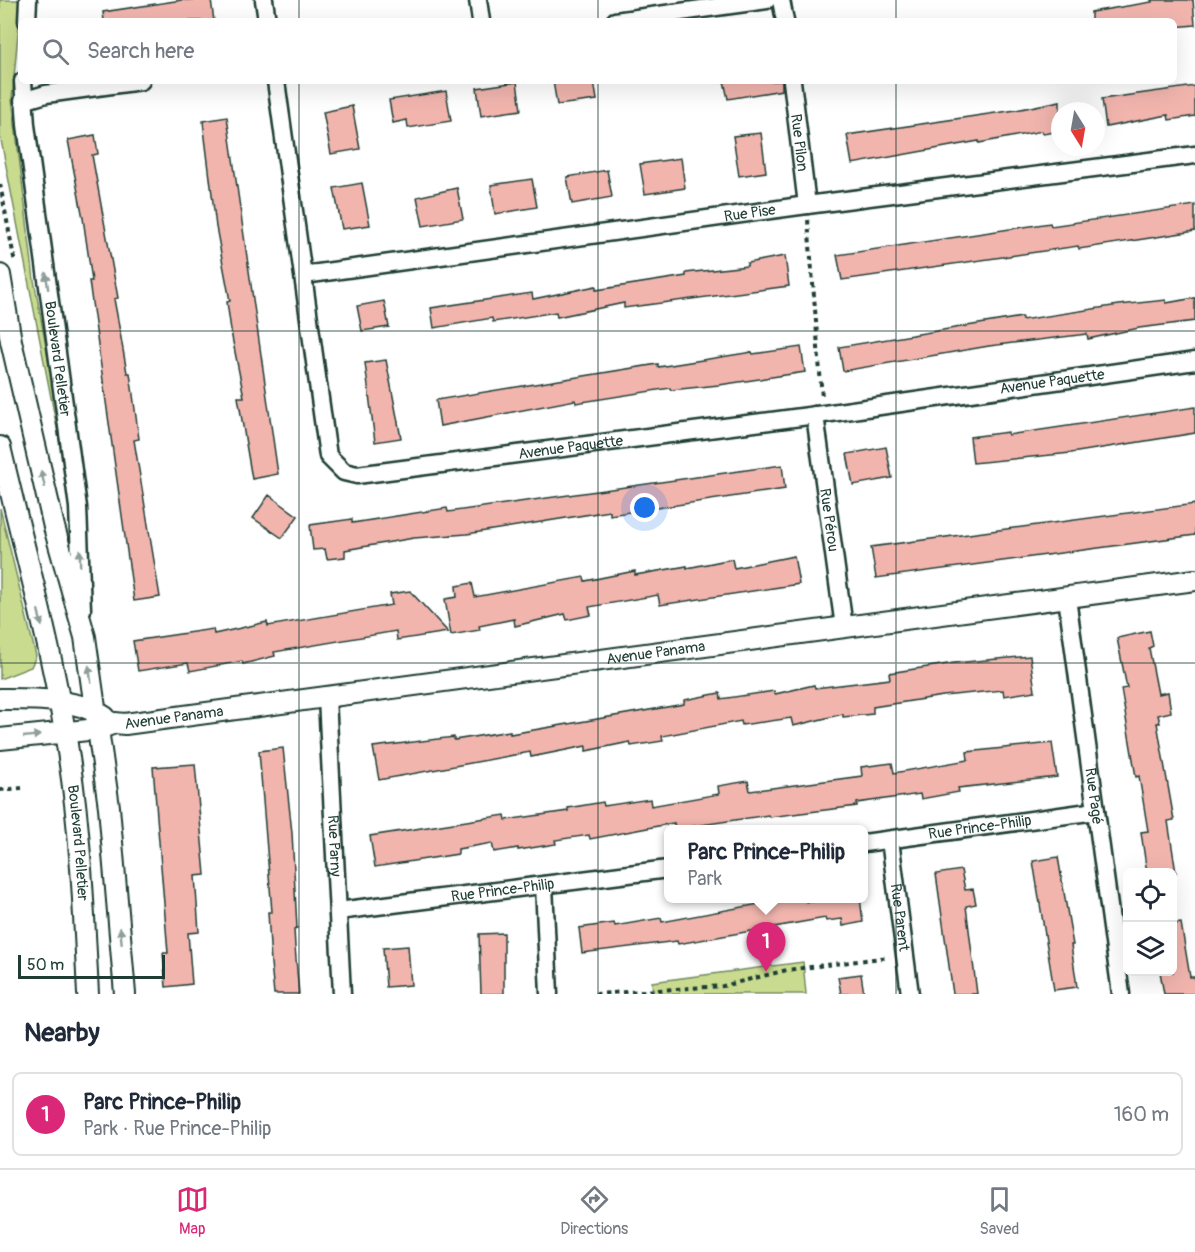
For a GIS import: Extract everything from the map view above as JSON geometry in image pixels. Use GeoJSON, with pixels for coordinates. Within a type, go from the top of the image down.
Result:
{"type":"FeatureCollection","features":[{"type":"Feature","properties":{"kind":"street"},"geometry":{"type":"LineString","coordinates":[[27,18],[28,0]]}},
{"type":"Feature","properties":{"kind":"street"},"geometry":{"type":"LineString","coordinates":[[264,0],[267,18]]}},
{"type":"Feature","properties":{"kind":"street"},"geometry":{"type":"LineString","coordinates":[[478,0],[481,18]]}},
{"type":"Feature","properties":{"kind":"street"},"geometry":{"type":"LineString","coordinates":[[628,18],[687,5],[767,0]]}},
{"type":"Feature","properties":{"kind":"street"},"geometry":{"type":"LineString","coordinates":[[782,0],[785,18]]}},
{"type":"Feature","properties":{"kind":"street","name":"Boulevard Pelletier"},"geometry":{"type":"LineString","coordinates":[[23,84],[23,101],[78,507],[85,637]]}},
{"type":"Feature","properties":{"kind":"street"},"geometry":{"type":"LineString","coordinates":[[23,101],[46,94],[119,84]]}},
{"type":"Feature","properties":{"kind":"street","name":"Avenue Paquette"},"geometry":{"type":"LineString","coordinates":[[276,84],[328,456],[344,472],[357,475],[819,414],[1195,361]]}},
{"type":"Feature","properties":{"kind":"street","name":"Rue Pilon"},"geometry":{"type":"LineString","coordinates":[[792,84],[807,204]]}},
{"type":"Feature","properties":{"kind":"street","name":"Rue Pise"},"geometry":{"type":"LineString","coordinates":[[304,275],[807,204],[1195,155]]}},
{"type":"Feature","properties":{"kind":"street","name":"Boulevard Pelletier"},"geometry":{"type":"LineString","coordinates":[[0,275],[11,341],[54,527],[85,637],[103,721],[125,994]]}},
{"type":"Feature","properties":{"kind":"street","name":"Rue Pérou"},"geometry":{"type":"LineString","coordinates":[[819,414],[844,627]]}},
{"type":"Feature","properties":{"kind":"street","name":"Boulevard Pelletier"},"geometry":{"type":"LineString","coordinates":[[0,447],[65,733],[82,876],[88,994]]}},
{"type":"Feature","properties":{"kind":"street","name":"Avenue Panama"},"geometry":{"type":"LineString","coordinates":[[0,699],[40,699],[59,703],[103,721],[134,723],[1195,580]]}},
{"type":"Feature","properties":{"kind":"street","name":"Rue Pagé"},"geometry":{"type":"LineString","coordinates":[[1067,598],[1121,994]]}},
{"type":"Feature","properties":{"kind":"street","name":"Rue Parny"},"geometry":{"type":"LineString","coordinates":[[327,698],[342,994]]}},
{"type":"Feature","properties":{"kind":"street","name":"Avenue Panama"},"geometry":{"type":"LineString","coordinates":[[0,739],[65,733],[103,721]]}},
{"type":"Feature","properties":{"kind":"street","name":"Rue Prince-Philip"},"geometry":{"type":"LineString","coordinates":[[868,843],[1096,811]]}},
{"type":"Feature","properties":{"kind":"street","name":"Rue Parent"},"geometry":{"type":"LineString","coordinates":[[890,840],[910,994]]}},
{"type":"Feature","properties":{"kind":"street","name":"Rue Prince-Philip"},"geometry":{"type":"LineString","coordinates":[[338,911],[664,869]]}},
{"type":"Feature","properties":{"kind":"street"},"geometry":{"type":"LineString","coordinates":[[544,885],[549,994]]}},
{"type":"Feature","properties":{"kind":"path"},"geometry":{"type":"LineString","coordinates":[[807,204],[819,414]]}},
{"type":"Feature","properties":{"kind":"path"},"geometry":{"type":"LineString","coordinates":[[0,790],[22,788]]}},
{"type":"Feature","properties":{"kind":"path"},"geometry":{"type":"LineString","coordinates":[[595,994],[723,986],[787,970],[905,955]]}},
{"type":"Feature","properties":{"kind":"path"},"geometry":{"type":"LineString","coordinates":[[723,986],[724,994]]}},
{"type":"Feature","properties":{"kind":"green space"},"geometry":{"type":"Polygon","coordinates":[[[0,0],[21,0],[12,99],[34,280],[64,447],[61,449],[0,135],[0,0]]]}},
{"type":"Feature","properties":{"kind":"green space"},"geometry":{"type":"Polygon","coordinates":[[[0,508],[36,656],[31,667],[0,679],[0,508]]]}},
{"type":"Feature","properties":{"kind":"green space"},"geometry":{"type":"Polygon","coordinates":[[[803,962],[806,994],[653,994],[652,982],[803,962]]]}},
{"type":"Feature","properties":{"kind":"building"},"geometry":{"type":"Polygon","coordinates":[[[182,0],[211,0],[214,18],[104,18],[103,12],[182,0]]]}},
{"type":"Feature","properties":{"kind":"building"},"geometry":{"type":"Polygon","coordinates":[[[1151,0],[1193,0],[1195,25],[1177,27],[1177,18],[1091,18],[1091,12],[1152,2],[1151,0]]]}},
{"type":"Feature","properties":{"kind":"building"},"geometry":{"type":"Polygon","coordinates":[[[517,84],[521,110],[481,116],[477,88],[517,84]]]}},
{"type":"Feature","properties":{"kind":"building"},"geometry":{"type":"Polygon","coordinates":[[[554,84],[594,84],[597,100],[557,105],[554,84]]]}},
{"type":"Feature","properties":{"kind":"building"},"geometry":{"type":"Polygon","coordinates":[[[725,84],[782,84],[782,90],[728,99],[725,84]]]}},
{"type":"Feature","properties":{"kind":"building"},"geometry":{"type":"Polygon","coordinates":[[[1195,86],[1195,116],[1169,120],[1168,115],[1106,127],[1105,102],[1102,102],[1102,99],[1195,86]]]}},
{"type":"Feature","properties":{"kind":"building"},"geometry":{"type":"Polygon","coordinates":[[[446,91],[451,121],[408,128],[407,120],[393,123],[389,100],[446,91]]]}},
{"type":"Feature","properties":{"kind":"building"},"geometry":{"type":"Polygon","coordinates":[[[1051,103],[1051,133],[1043,134],[1042,131],[852,164],[847,135],[1051,103]]]}},
{"type":"Feature","properties":{"kind":"building"},"geometry":{"type":"Polygon","coordinates":[[[352,106],[360,149],[331,154],[323,112],[352,106]]]}},
{"type":"Feature","properties":{"kind":"building"},"geometry":{"type":"Polygon","coordinates":[[[227,117],[278,474],[252,479],[238,397],[244,397],[232,337],[227,302],[230,301],[216,227],[203,121],[227,117]]]}},
{"type":"Feature","properties":{"kind":"building"},"geometry":{"type":"Polygon","coordinates":[[[761,133],[766,172],[739,176],[733,136],[761,133]]]}},
{"type":"Feature","properties":{"kind":"building"},"geometry":{"type":"Polygon","coordinates":[[[95,135],[98,154],[92,155],[118,298],[114,299],[127,373],[130,373],[139,439],[134,440],[160,597],[134,601],[89,281],[92,281],[83,218],[68,140],[95,135]]]}},
{"type":"Feature","properties":{"kind":"building"},"geometry":{"type":"Polygon","coordinates":[[[681,158],[685,188],[645,194],[640,164],[681,158]]]}},
{"type":"Feature","properties":{"kind":"building"},"geometry":{"type":"Polygon","coordinates":[[[607,170],[612,197],[572,204],[567,177],[607,170]]]}},
{"type":"Feature","properties":{"kind":"building"},"geometry":{"type":"Polygon","coordinates":[[[532,179],[537,207],[495,214],[491,185],[532,179]]]}},
{"type":"Feature","properties":{"kind":"building"},"geometry":{"type":"Polygon","coordinates":[[[362,183],[370,225],[342,229],[334,188],[362,183]]]}},
{"type":"Feature","properties":{"kind":"building"},"geometry":{"type":"Polygon","coordinates":[[[457,188],[463,219],[423,226],[417,197],[457,188]]]}},
{"type":"Feature","properties":{"kind":"building"},"geometry":{"type":"Polygon","coordinates":[[[1195,205],[1195,231],[1079,249],[1078,246],[842,280],[837,255],[1050,223],[1051,226],[1195,205]]]}},
{"type":"Feature","properties":{"kind":"building"},"geometry":{"type":"Polygon","coordinates":[[[785,256],[789,286],[624,308],[624,303],[557,317],[556,312],[493,322],[492,318],[434,328],[431,308],[532,293],[533,299],[596,286],[596,290],[686,276],[686,273],[747,266],[747,263],[785,256]]]}},
{"type":"Feature","properties":{"kind":"building"},"geometry":{"type":"Polygon","coordinates":[[[1195,298],[1195,321],[1139,328],[1088,339],[1087,334],[989,346],[843,371],[839,347],[1022,317],[1022,320],[1119,305],[1166,300],[1166,303],[1195,298]]]}},
{"type":"Feature","properties":{"kind":"building"},"geometry":{"type":"Polygon","coordinates":[[[384,301],[389,327],[362,331],[357,306],[384,301]]]}},
{"type":"Feature","properties":{"kind":"building"},"geometry":{"type":"Polygon","coordinates":[[[801,347],[805,372],[719,385],[671,390],[670,388],[576,403],[575,400],[440,426],[436,400],[658,364],[658,367],[752,352],[753,354],[801,347]]]}},
{"type":"Feature","properties":{"kind":"building"},"geometry":{"type":"Polygon","coordinates":[[[386,360],[401,438],[375,442],[365,363],[386,360]]]}},
{"type":"Feature","properties":{"kind":"building"},"geometry":{"type":"Polygon","coordinates":[[[1195,407],[1195,433],[1071,453],[973,463],[970,437],[1008,432],[1008,435],[1195,407]]]}},
{"type":"Feature","properties":{"kind":"building"},"geometry":{"type":"Polygon","coordinates":[[[886,447],[892,478],[853,485],[847,454],[886,447]]]}},
{"type":"Feature","properties":{"kind":"building"},"geometry":{"type":"Polygon","coordinates":[[[782,465],[785,489],[610,515],[610,511],[467,534],[414,538],[345,550],[345,557],[327,559],[325,549],[313,550],[310,525],[352,519],[352,523],[447,508],[448,512],[782,465]]]}},
{"type":"Feature","properties":{"kind":"building"},"geometry":{"type":"Polygon","coordinates":[[[269,495],[298,516],[282,538],[253,518],[269,495]]]}},
{"type":"Feature","properties":{"kind":"building"},"geometry":{"type":"Polygon","coordinates":[[[1195,504],[1195,535],[876,578],[871,547],[1195,504]]]}},
{"type":"Feature","properties":{"kind":"building"},"geometry":{"type":"Polygon","coordinates":[[[794,556],[799,584],[660,605],[658,595],[589,607],[591,615],[567,620],[565,614],[515,626],[514,619],[479,626],[480,630],[451,635],[445,599],[457,597],[456,586],[472,583],[475,597],[584,577],[585,581],[635,571],[635,575],[732,559],[734,568],[794,556]]]}},
{"type":"Feature","properties":{"kind":"building"},"geometry":{"type":"Polygon","coordinates":[[[410,591],[448,632],[397,640],[396,631],[274,652],[275,656],[243,664],[242,661],[190,671],[188,663],[138,671],[133,641],[213,629],[214,634],[267,622],[268,626],[392,605],[390,594],[410,591]]]}},
{"type":"Feature","properties":{"kind":"building"},"geometry":{"type":"Polygon","coordinates":[[[1150,631],[1153,646],[1149,648],[1158,694],[1168,692],[1171,712],[1158,715],[1160,723],[1157,723],[1174,820],[1168,821],[1175,868],[1146,868],[1141,832],[1148,831],[1121,689],[1127,688],[1117,638],[1150,631]]]}},
{"type":"Feature","properties":{"kind":"building"},"geometry":{"type":"Polygon","coordinates":[[[1030,656],[1035,691],[1004,696],[1003,690],[943,696],[873,707],[873,714],[843,717],[843,714],[793,726],[791,718],[742,725],[741,721],[662,736],[663,741],[631,746],[630,742],[586,751],[586,746],[531,757],[530,752],[379,780],[373,747],[454,737],[454,740],[510,731],[510,734],[684,704],[684,700],[720,693],[721,699],[774,691],[775,694],[814,685],[815,688],[890,679],[889,673],[954,663],[1030,656]]]}},
{"type":"Feature","properties":{"kind":"building"},"geometry":{"type":"Polygon","coordinates":[[[1052,743],[1057,777],[958,788],[959,792],[921,799],[920,794],[857,803],[857,806],[769,817],[768,815],[702,825],[674,825],[674,823],[590,839],[589,835],[555,840],[556,844],[518,850],[518,848],[494,852],[492,843],[458,849],[458,854],[375,867],[370,836],[505,815],[506,820],[568,811],[568,808],[603,802],[604,806],[650,799],[651,806],[719,794],[718,786],[748,781],[750,791],[862,776],[861,767],[892,763],[894,773],[968,760],[967,752],[1052,743]]]}},
{"type":"Feature","properties":{"kind":"building"},"geometry":{"type":"Polygon","coordinates":[[[283,748],[292,833],[297,928],[294,929],[299,994],[274,994],[271,963],[268,912],[272,912],[259,751],[283,748]]]}},
{"type":"Feature","properties":{"kind":"building"},"geometry":{"type":"Polygon","coordinates":[[[195,764],[205,875],[195,876],[199,932],[188,933],[192,984],[166,987],[163,953],[168,953],[153,767],[195,764]]]}},
{"type":"Feature","properties":{"kind":"building"},"geometry":{"type":"Polygon","coordinates":[[[1058,857],[1073,945],[1071,945],[1077,987],[1054,990],[1033,861],[1058,857]]]}},
{"type":"Feature","properties":{"kind":"building"},"geometry":{"type":"Polygon","coordinates":[[[961,870],[965,890],[973,889],[976,904],[966,906],[977,994],[953,994],[936,874],[961,870]]]}},
{"type":"Feature","properties":{"kind":"building"},"geometry":{"type":"Polygon","coordinates":[[[765,903],[861,903],[863,922],[843,926],[842,919],[826,921],[825,918],[678,944],[677,941],[582,953],[579,928],[614,923],[615,926],[661,918],[662,922],[765,903]]]}},
{"type":"Feature","properties":{"kind":"building"},"geometry":{"type":"Polygon","coordinates":[[[1181,923],[1190,977],[1195,977],[1195,994],[1164,994],[1161,976],[1177,976],[1177,924],[1181,923]]]}},
{"type":"Feature","properties":{"kind":"building"},"geometry":{"type":"Polygon","coordinates":[[[504,933],[504,994],[481,994],[479,934],[504,933]]]}},
{"type":"Feature","properties":{"kind":"building"},"geometry":{"type":"Polygon","coordinates":[[[408,946],[411,985],[386,987],[383,948],[408,946]]]}},
{"type":"Feature","properties":{"kind":"building"},"geometry":{"type":"Polygon","coordinates":[[[861,974],[864,994],[841,994],[838,977],[861,974]]]}},
{"type":"Feature","properties":{"kind":"place","name":"Parc Prince-Philip"},"geometry":{"type":"Point","coordinates":[766,972]}}]}
